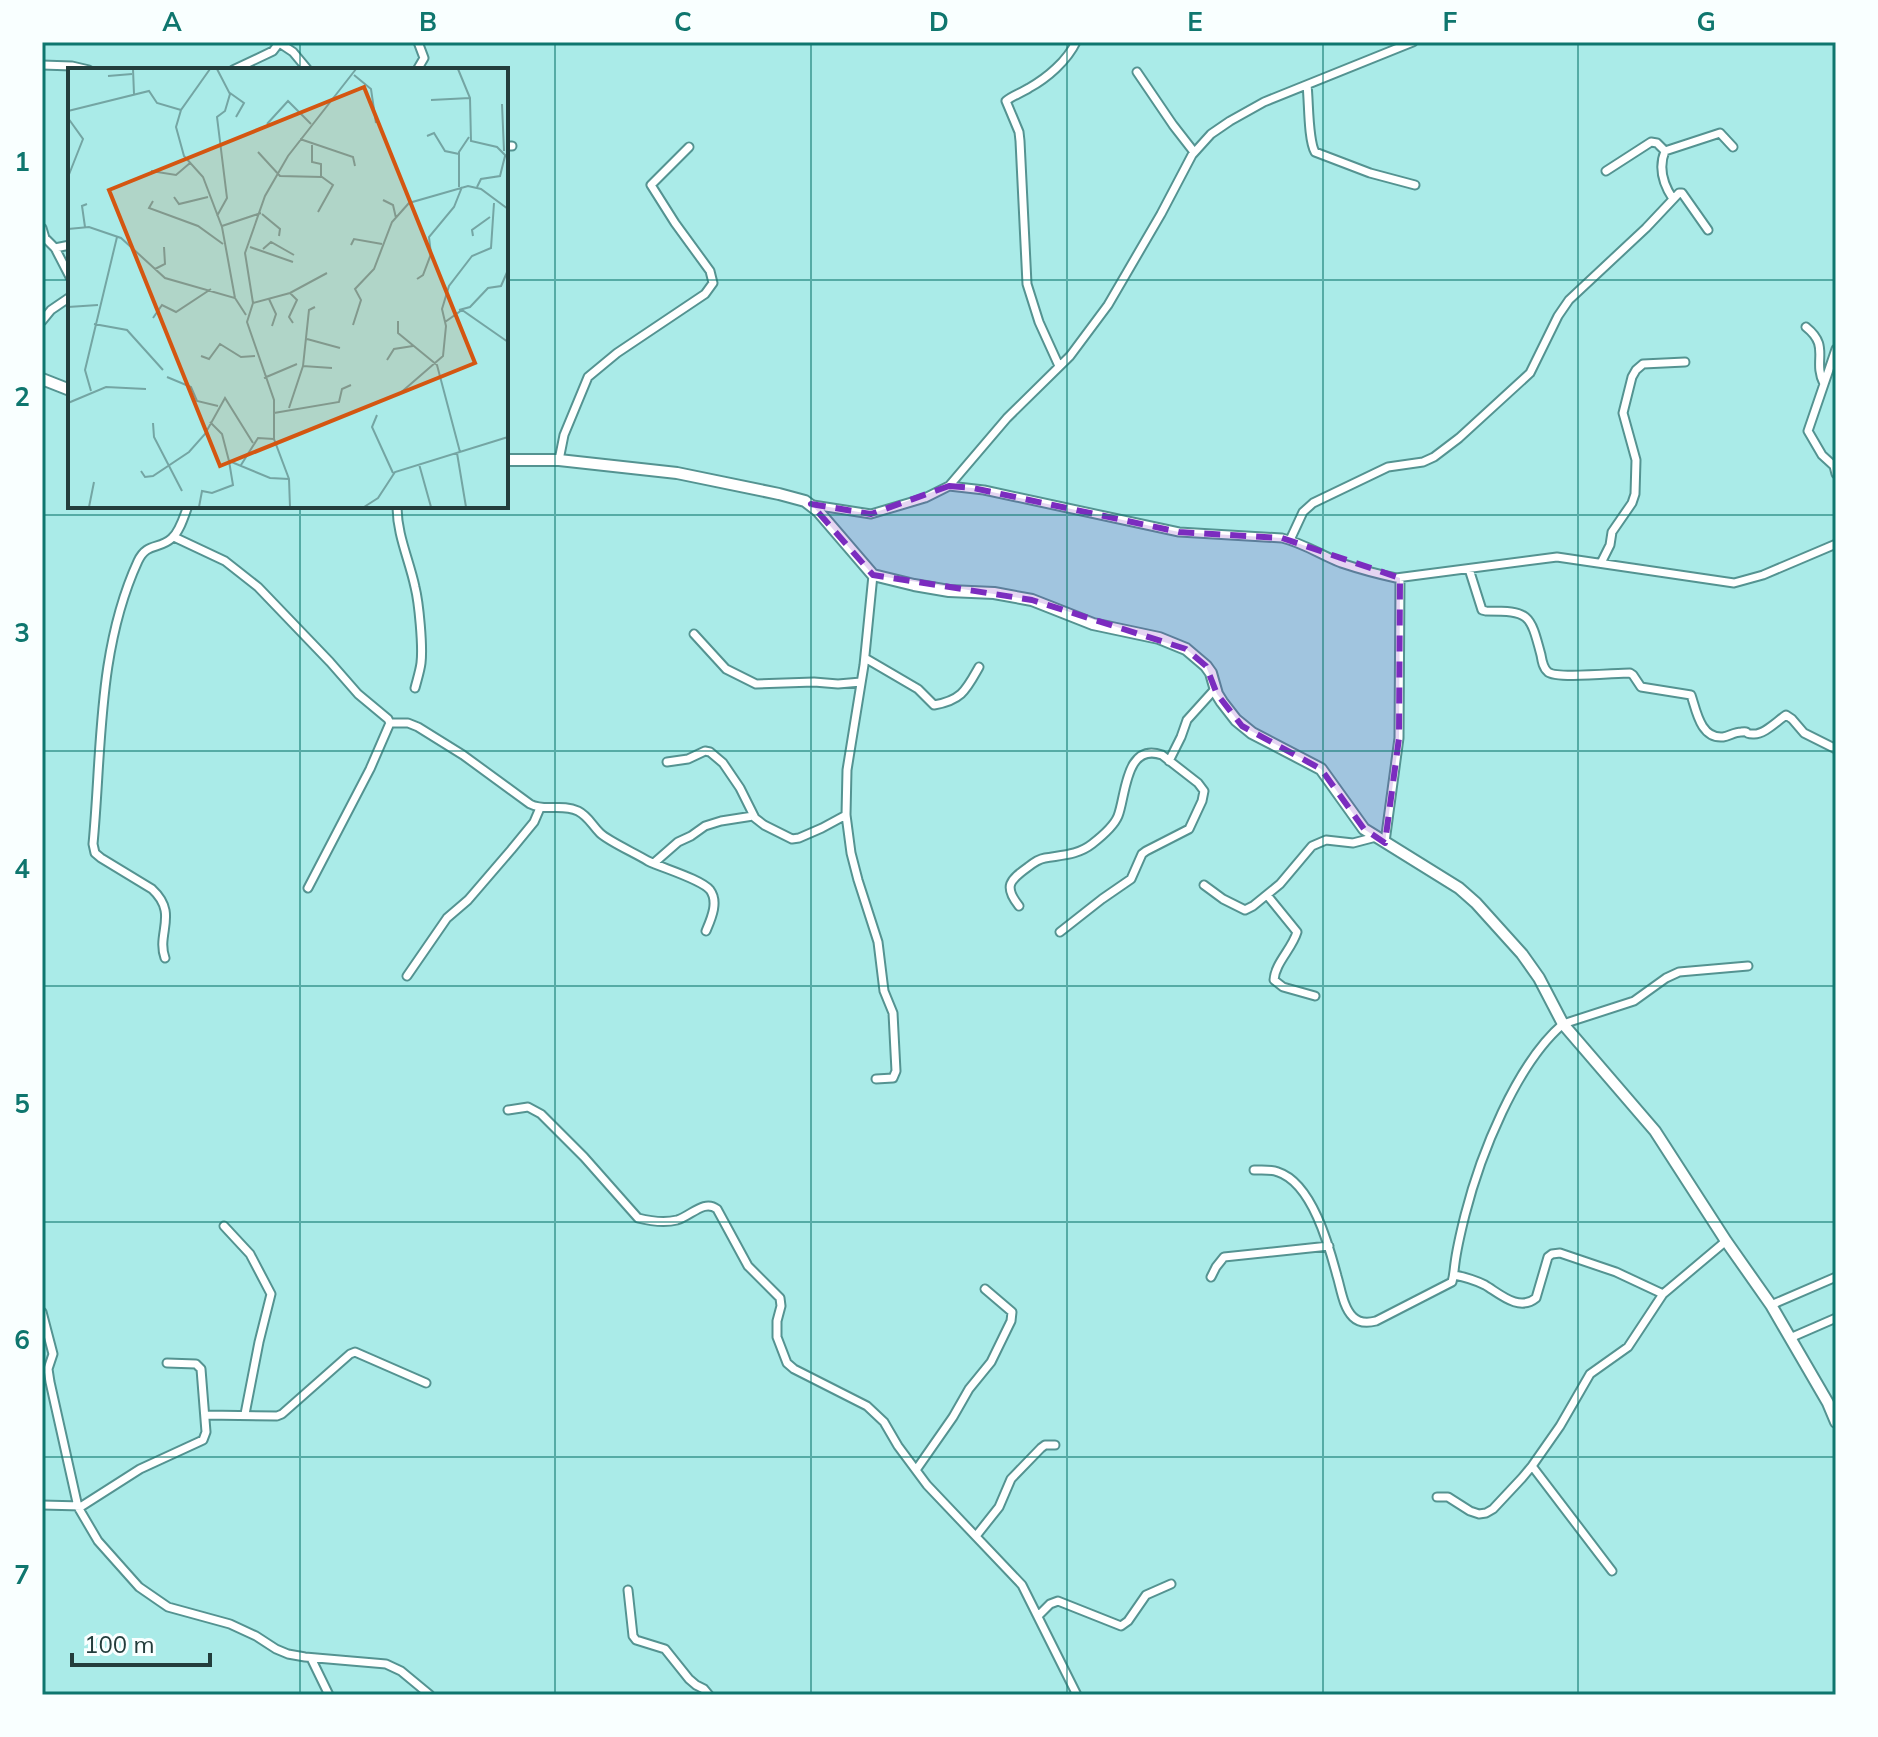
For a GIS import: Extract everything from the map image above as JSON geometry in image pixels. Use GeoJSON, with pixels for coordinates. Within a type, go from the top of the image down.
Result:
{"type":"FeatureCollection","features":[{"type":"Feature","properties":{"kind":"street"},"geometry":{"type":"LineString","coordinates":[[418,42],[424,58],[418,68]]}},
{"type":"Feature","properties":{"kind":"street"},"geometry":{"type":"LineString","coordinates":[[1059,366],[1039,322],[1027,284],[1019,132],[1006,101],[1042,80],[1076,42]]}},
{"type":"Feature","properties":{"kind":"street"},"geometry":{"type":"LineString","coordinates":[[508,460],[559,460],[677,473],[779,494],[811,504],[871,514],[925,498],[949,486],[1007,418],[1070,356],[1113,295],[1194,152],[1211,134],[1264,102],[1413,42]]}},
{"type":"Feature","properties":{"kind":"street"},"geometry":{"type":"LineString","coordinates":[[237,68],[273,51],[279,43],[293,52],[306,68]]}},
{"type":"Feature","properties":{"kind":"street"},"geometry":{"type":"LineString","coordinates":[[42,65],[80,68]]}},
{"type":"Feature","properties":{"kind":"street"},"geometry":{"type":"LineString","coordinates":[[1137,72],[1194,152]]}},
{"type":"Feature","properties":{"kind":"street"},"geometry":{"type":"LineString","coordinates":[[1307,85],[1311,146],[1315,152],[1370,173],[1415,185]]}},
{"type":"Feature","properties":{"kind":"street"},"geometry":{"type":"LineString","coordinates":[[1665,151],[1720,133],[1733,147]]}},
{"type":"Feature","properties":{"kind":"street"},"geometry":{"type":"LineString","coordinates":[[1606,171],[1651,142],[1657,143],[1665,151]]}},
{"type":"Feature","properties":{"kind":"street"},"geometry":{"type":"LineString","coordinates":[[559,460],[564,435],[588,377],[705,294],[713,283],[710,271],[651,185],[689,147]]}},
{"type":"Feature","properties":{"kind":"street"},"geometry":{"type":"LineString","coordinates":[[1665,151],[1662,174],[1665,188],[1673,199]]}},
{"type":"Feature","properties":{"kind":"street"},"geometry":{"type":"LineString","coordinates":[[1290,540],[1303,512],[1313,503],[1388,467],[1423,462],[1459,438],[1530,373],[1569,300],[1679,193],[1708,230]]}},
{"type":"Feature","properties":{"kind":"street"},"geometry":{"type":"LineString","coordinates":[[42,228],[68,273]]}},
{"type":"Feature","properties":{"kind":"street"},"geometry":{"type":"LineString","coordinates":[[55,248],[68,245]]}},
{"type":"Feature","properties":{"kind":"street"},"geometry":{"type":"LineString","coordinates":[[42,321],[68,298]]}},
{"type":"Feature","properties":{"kind":"street"},"geometry":{"type":"LineString","coordinates":[[1806,327],[1819,341],[1820,376],[1824,384]]}},
{"type":"Feature","properties":{"kind":"street"},"geometry":{"type":"LineString","coordinates":[[1836,349],[1808,431],[1822,455],[1834,466],[1836,474]]}},
{"type":"Feature","properties":{"kind":"street"},"geometry":{"type":"LineString","coordinates":[[1601,563],[1615,526],[1635,494],[1636,460],[1623,413],[1632,377],[1643,364],[1685,362]]}},
{"type":"Feature","properties":{"kind":"street"},"geometry":{"type":"LineString","coordinates":[[42,379],[68,389]]}},
{"type":"Feature","properties":{"kind":"street"},"geometry":{"type":"LineString","coordinates":[[949,486],[984,490],[1179,532],[1290,540],[1339,562],[1400,578],[1550,557],[1734,583],[1763,575],[1836,544]]}},
{"type":"Feature","properties":{"kind":"street"},"geometry":{"type":"LineString","coordinates":[[811,504],[873,575],[938,589],[1021,597],[1101,626],[1177,644],[1197,656],[1206,666],[1222,702],[1236,720],[1252,733],[1321,769],[1364,829],[1463,892],[1522,954],[1539,978],[1563,1024],[1655,1131],[1726,1241],[1778,1302],[1790,1338],[1836,1422]]}},
{"type":"Feature","properties":{"kind":"street"},"geometry":{"type":"LineString","coordinates":[[165,958],[166,924],[160,895],[101,858],[95,853],[93,844],[103,702],[109,655],[122,604],[139,558],[144,551],[174,537],[187,508]]}},
{"type":"Feature","properties":{"kind":"street"},"geometry":{"type":"LineString","coordinates":[[397,508],[406,560],[417,593],[421,663],[415,688]]}},
{"type":"Feature","properties":{"kind":"street"},"geometry":{"type":"LineString","coordinates":[[174,537],[225,561],[258,587],[358,694],[390,723]]}},
{"type":"Feature","properties":{"kind":"street"},"geometry":{"type":"LineString","coordinates":[[1469,569],[1482,610],[1513,611],[1529,620],[1534,628],[1543,666],[1549,673],[1564,676],[1630,673],[1641,687],[1690,694],[1697,718],[1716,736],[1761,733],[1786,715],[1808,736],[1836,749]]}},
{"type":"Feature","properties":{"kind":"street"},"geometry":{"type":"LineString","coordinates":[[873,575],[865,658],[847,770],[846,815],[851,853],[878,942],[884,991],[893,1013],[896,1071],[893,1078],[876,1079]]}},
{"type":"Feature","properties":{"kind":"street"},"geometry":{"type":"LineString","coordinates":[[1380,840],[1399,738],[1400,578]]}},
{"type":"Feature","properties":{"kind":"street"},"geometry":{"type":"LineString","coordinates":[[694,634],[726,669],[756,684],[861,682]]}},
{"type":"Feature","properties":{"kind":"street"},"geometry":{"type":"LineString","coordinates":[[865,658],[918,689],[934,705],[960,696],[979,667]]}},
{"type":"Feature","properties":{"kind":"street"},"geometry":{"type":"LineString","coordinates":[[1169,761],[1187,720],[1215,689]]}},
{"type":"Feature","properties":{"kind":"street"},"geometry":{"type":"LineString","coordinates":[[390,723],[408,723],[418,727],[463,755],[530,804],[540,808],[557,806],[581,812],[604,836],[704,885],[712,892],[714,907],[706,931]]}},
{"type":"Feature","properties":{"kind":"street"},"geometry":{"type":"LineString","coordinates":[[308,888],[370,769],[390,723]]}},
{"type":"Feature","properties":{"kind":"street"},"geometry":{"type":"LineString","coordinates":[[667,762],[710,752],[723,763],[740,788],[753,816],[792,839],[846,815]]}},
{"type":"Feature","properties":{"kind":"street"},"geometry":{"type":"LineString","coordinates":[[1019,906],[1010,891],[1015,876],[1041,859],[1069,855],[1092,844],[1116,820],[1126,782],[1137,760],[1147,753],[1157,753],[1198,783],[1204,791],[1191,826],[1142,854],[1131,879],[1060,932]]}},
{"type":"Feature","properties":{"kind":"street"},"geometry":{"type":"LineString","coordinates":[[407,976],[447,918],[468,900],[511,850],[534,822],[540,808]]}},
{"type":"Feature","properties":{"kind":"street"},"geometry":{"type":"LineString","coordinates":[[654,863],[678,842],[705,826],[753,816]]}},
{"type":"Feature","properties":{"kind":"street"},"geometry":{"type":"LineString","coordinates":[[1204,885],[1245,910],[1280,884],[1308,849],[1318,842],[1380,840]]}},
{"type":"Feature","properties":{"kind":"street"},"geometry":{"type":"LineString","coordinates":[[1267,895],[1297,932],[1275,971],[1274,980],[1283,987],[1315,996]]}},
{"type":"Feature","properties":{"kind":"street"},"geometry":{"type":"LineString","coordinates":[[1254,1170],[1277,1171],[1291,1179],[1312,1206],[1329,1246],[1346,1305],[1355,1319],[1376,1321],[1452,1282],[1474,1181],[1510,1096],[1544,1043],[1563,1024],[1634,1001],[1679,972],[1748,966]]}},
{"type":"Feature","properties":{"kind":"street"},"geometry":{"type":"LineString","coordinates":[[508,1110],[528,1107],[541,1114],[638,1218],[677,1220],[707,1205],[714,1206],[748,1266],[780,1298],[777,1337],[787,1363],[874,1410],[927,1485],[1022,1585],[1077,1695]]}},
{"type":"Feature","properties":{"kind":"street"},"geometry":{"type":"LineString","coordinates":[[224,1226],[250,1254],[271,1294],[245,1414]]}},
{"type":"Feature","properties":{"kind":"street"},"geometry":{"type":"LineString","coordinates":[[1437,1497],[1448,1497],[1479,1514],[1498,1504],[1532,1466],[1590,1374],[1628,1347],[1663,1294],[1726,1241]]}},
{"type":"Feature","properties":{"kind":"street"},"geometry":{"type":"LineString","coordinates":[[1211,1277],[1224,1257],[1329,1246]]}},
{"type":"Feature","properties":{"kind":"street"},"geometry":{"type":"LineString","coordinates":[[1454,1275],[1483,1284],[1514,1302],[1533,1302],[1548,1257],[1560,1253],[1616,1272],[1663,1294]]}},
{"type":"Feature","properties":{"kind":"street"},"geometry":{"type":"LineString","coordinates":[[1778,1302],[1836,1277]]}},
{"type":"Feature","properties":{"kind":"street"},"geometry":{"type":"LineString","coordinates":[[916,1470],[969,1389],[991,1362],[1011,1321],[1012,1312],[985,1289]]}},
{"type":"Feature","properties":{"kind":"street"},"geometry":{"type":"LineString","coordinates":[[42,1312],[53,1354],[48,1373],[78,1507],[98,1541],[139,1587],[154,1599],[182,1612],[238,1627],[282,1652],[311,1658],[381,1662],[401,1671],[430,1695]]}},
{"type":"Feature","properties":{"kind":"street"},"geometry":{"type":"LineString","coordinates":[[1790,1338],[1836,1318]]}},
{"type":"Feature","properties":{"kind":"street"},"geometry":{"type":"LineString","coordinates":[[205,1415],[282,1414],[355,1352],[426,1383]]}},
{"type":"Feature","properties":{"kind":"street"},"geometry":{"type":"LineString","coordinates":[[42,1505],[78,1507],[140,1469],[200,1443],[206,1432],[201,1369],[199,1366],[167,1363]]}},
{"type":"Feature","properties":{"kind":"street"},"geometry":{"type":"LineString","coordinates":[[976,1536],[999,1507],[1008,1483],[1017,1471],[1045,1445],[1055,1445]]}},
{"type":"Feature","properties":{"kind":"street"},"geometry":{"type":"LineString","coordinates":[[1532,1466],[1612,1571]]}},
{"type":"Feature","properties":{"kind":"street"},"geometry":{"type":"LineString","coordinates":[[1038,1616],[1058,1601],[1121,1626],[1146,1595],[1171,1584]]}},
{"type":"Feature","properties":{"kind":"street"},"geometry":{"type":"LineString","coordinates":[[628,1590],[636,1640],[665,1649],[689,1679],[709,1695]]}},
{"type":"Feature","properties":{"kind":"street"},"geometry":{"type":"LineString","coordinates":[[311,1658],[329,1695]]}},
{"type":"Feature","properties":{"kind":"highlighted area"},"geometry":{"type":"Polygon","coordinates":[[[949,486],[973,488],[1179,532],[1282,538],[1400,578],[1399,738],[1385,843],[1364,829],[1321,769],[1242,726],[1217,694],[1206,666],[1186,649],[1032,600],[873,575],[811,504],[871,514],[949,486]]]}}]}
